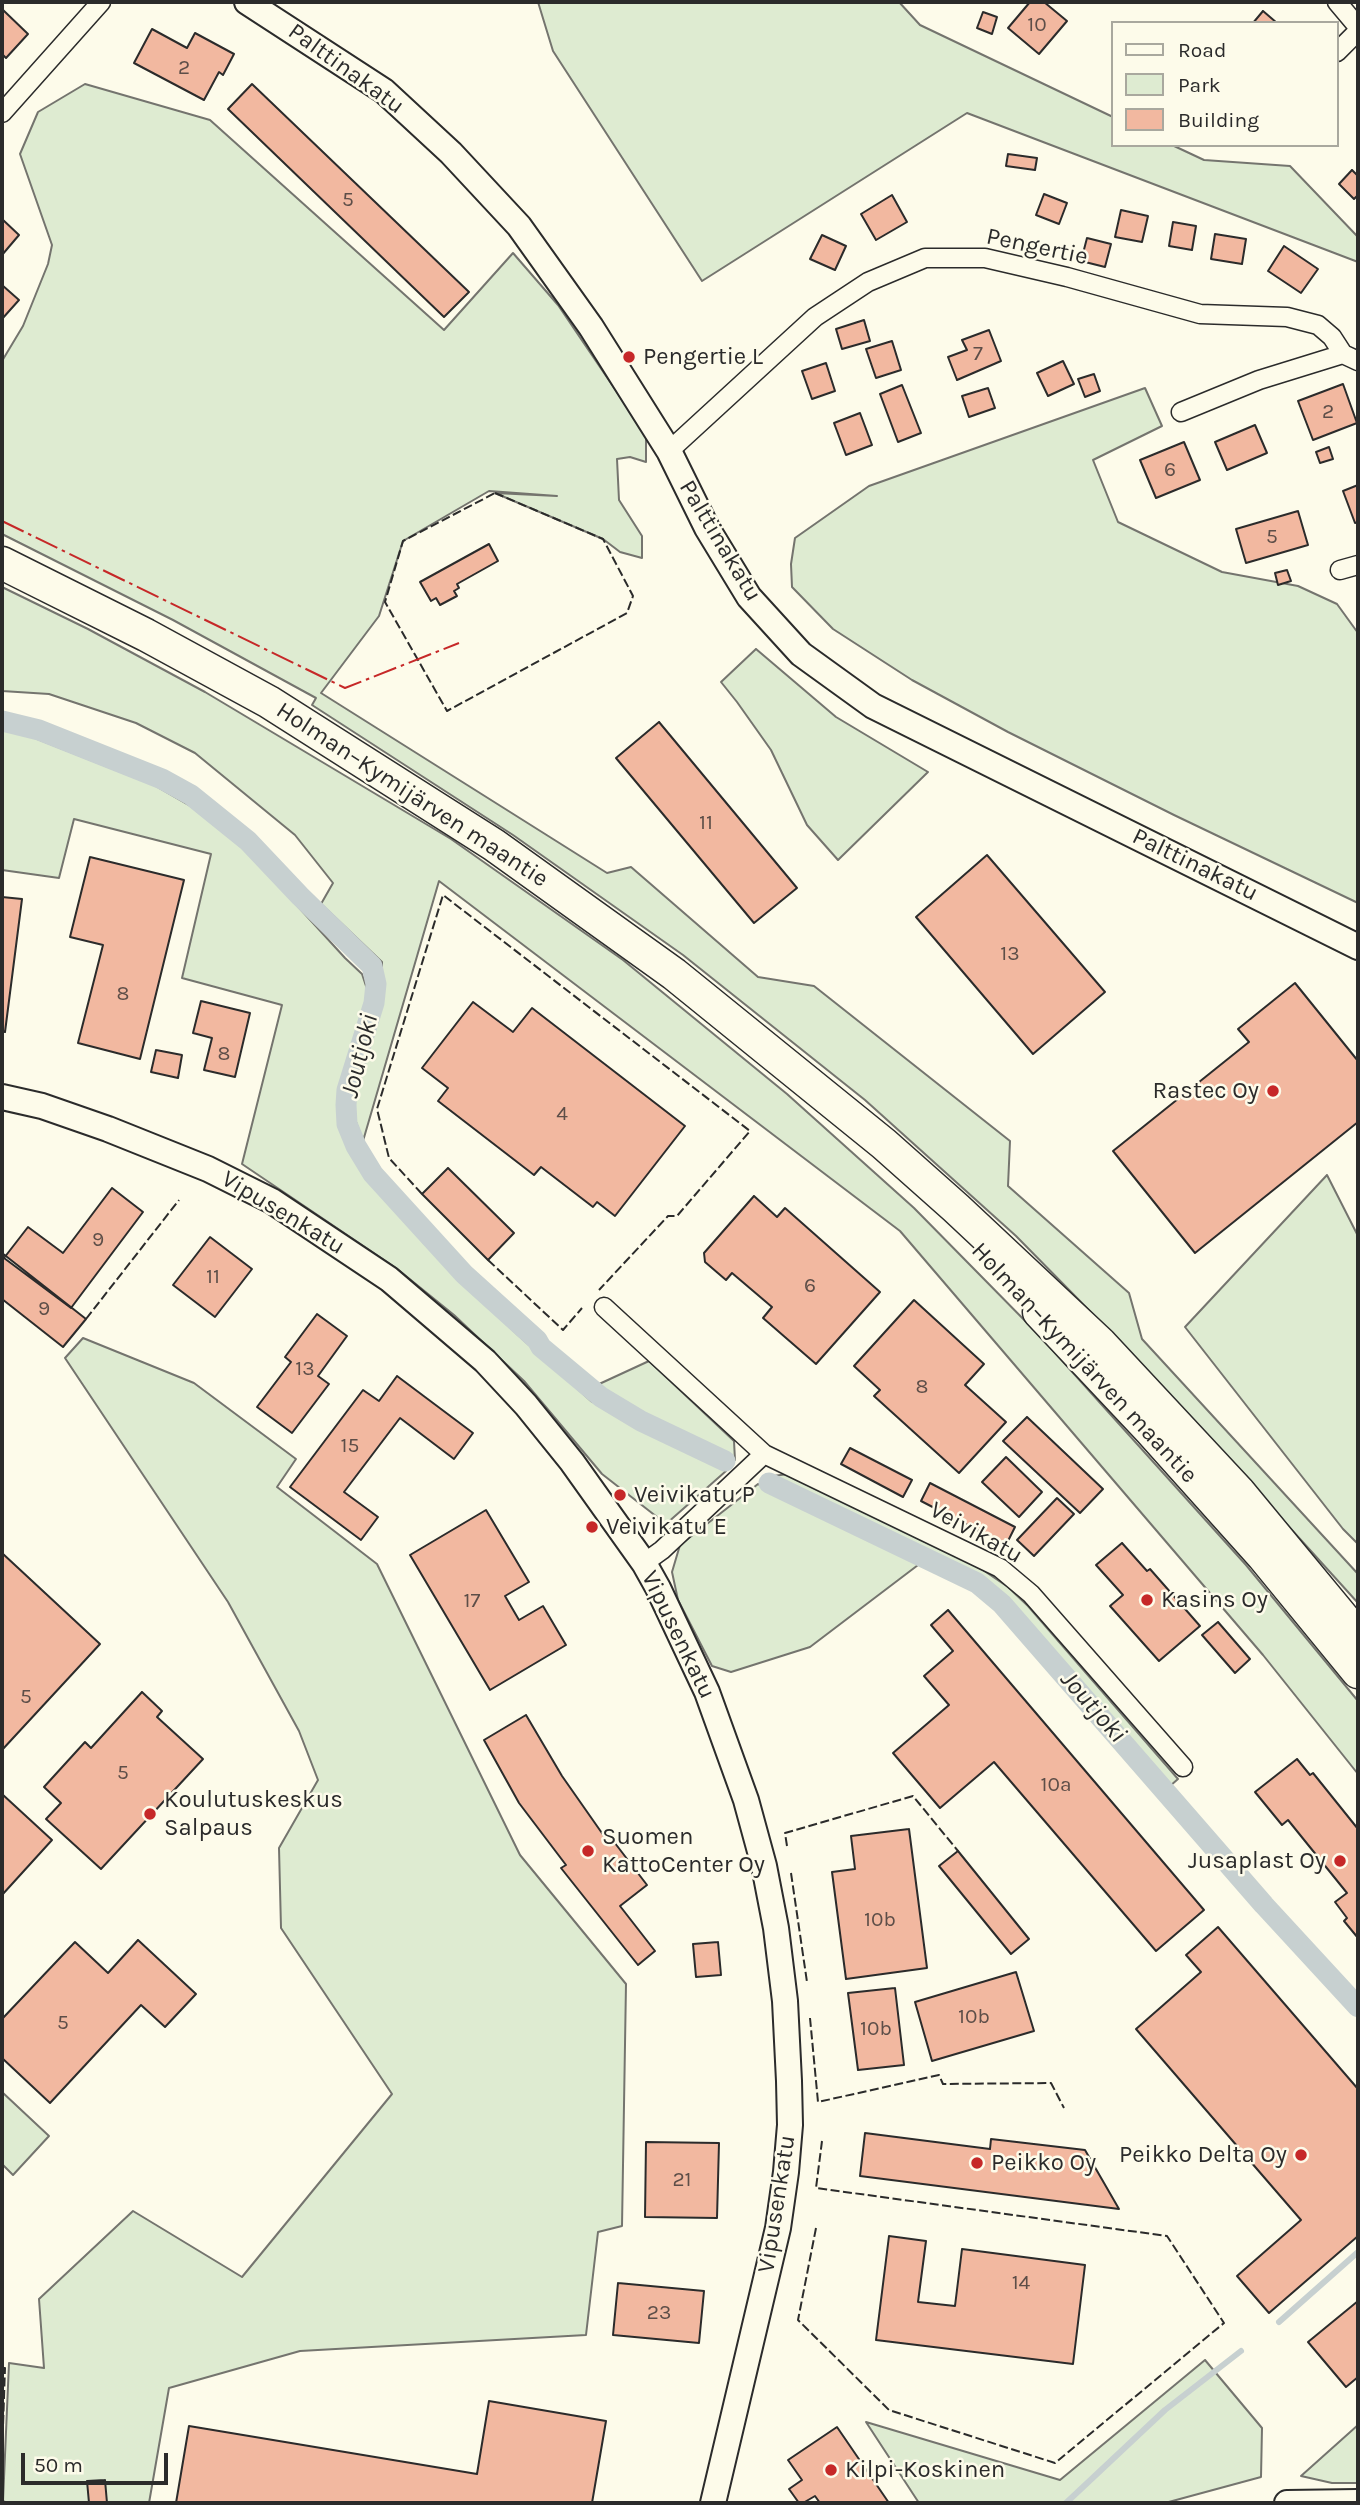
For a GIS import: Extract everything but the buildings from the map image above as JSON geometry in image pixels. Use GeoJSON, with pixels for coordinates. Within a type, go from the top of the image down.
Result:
{"type":"FeatureCollection","features":[{"type":"Feature","properties":{"kind":"highway","name":"Holman–Kymijärven maantie"},"geometry":{"type":"LineString","coordinates":[[2,563],[146,635],[269,702],[494,845],[590,911],[674,974],[884,1144],[1100,1343],[1239,1492],[1358,1636]]}},
{"type":"Feature","properties":{"kind":"highway","name":"Holman–Kymijärven maantie"},"geometry":{"type":"LineString","coordinates":[[794,1070],[917,1188],[1151,1431],[1263,1556],[1358,1672]]}},
{"type":"Feature","properties":{"kind":"street"},"geometry":{"type":"LineString","coordinates":[[2,113],[101,2]]}},
{"type":"Feature","properties":{"kind":"street","name":"Palttinakatu"},"geometry":{"type":"LineString","coordinates":[[247,2],[384,91],[452,153],[519,226],[591,327],[669,451],[707,528],[749,597],[801,654],[873,706],[1358,947]]}},
{"type":"Feature","properties":{"kind":"street"},"geometry":{"type":"LineString","coordinates":[[1337,2],[1358,29],[1339,50]]}},
{"type":"Feature","properties":{"kind":"street","name":"Pengertie"},"geometry":{"type":"LineString","coordinates":[[669,451],[815,317],[868,282],[925,258],[985,258],[1068,277],[1200,314],[1287,317],[1318,325],[1350,358]]}},
{"type":"Feature","properties":{"kind":"street"},"geometry":{"type":"LineString","coordinates":[[1181,412],[1259,380],[1350,358]]}},
{"type":"Feature","properties":{"kind":"street"},"geometry":{"type":"LineString","coordinates":[[1340,570],[1358,565]]}},
{"type":"Feature","properties":{"kind":"street","name":"Vipusenkatu"},"geometry":{"type":"LineString","coordinates":[[2,1097],[42,1106],[108,1129],[208,1169],[272,1201],[389,1279],[485,1361],[526,1405],[572,1462],[644,1563],[707,1692],[746,1800],[764,1866],[785,1994],[790,2125],[786,2172],[778,2228],[713,2503]]}},
{"type":"Feature","properties":{"kind":"street","name":"Veivikatu"},"geometry":{"type":"LineString","coordinates":[[604,1307],[764,1454],[1000,1568],[1031,1594],[1183,1767]]}},
{"type":"Feature","properties":{"kind":"street"},"geometry":{"type":"LineString","coordinates":[[644,1563],[663,1550],[764,1454]]}},
{"type":"Feature","properties":{"kind":"street"},"geometry":{"type":"LineString","coordinates":[[1287,2503],[1358,2502]]}},
{"type":"Feature","properties":{"kind":"green space"},"geometry":{"type":"Polygon","coordinates":[[[538,2],[899,2],[920,25],[1112,117],[1112,147],[1176,147],[1204,160],[1290,166],[1358,237],[1358,262],[967,113],[702,281],[553,51],[538,2]]]}},
{"type":"Feature","properties":{"kind":"green space"},"geometry":{"type":"Polygon","coordinates":[[[85,84],[210,120],[444,330],[513,253],[558,305],[646,435],[646,462],[630,457],[617,459],[619,500],[642,536],[642,558],[620,552],[603,539],[495,493],[557,496],[489,491],[403,541],[379,616],[321,693],[607,873],[631,867],[758,977],[814,986],[1010,1141],[1008,1186],[1129,1293],[1142,1339],[1358,1574],[1358,1603],[1137,1359],[1016,1236],[865,1100],[683,955],[513,835],[312,705],[316,698],[173,620],[2,534],[2,361],[23,326],[48,264],[52,245],[20,154],[38,112],[85,84]]]}},
{"type":"Feature","properties":{"kind":"green space"},"geometry":{"type":"Polygon","coordinates":[[[1145,388],[1162,426],[1093,460],[1118,522],[1222,572],[1298,586],[1337,604],[1358,633],[1358,903],[1008,732],[912,680],[833,629],[792,587],[791,564],[795,538],[869,486],[1145,388]]]}},
{"type":"Feature","properties":{"kind":"green space"},"geometry":{"type":"Polygon","coordinates":[[[2,587],[88,629],[205,692],[451,839],[623,960],[787,1094],[914,1208],[1039,1335],[1246,1565],[1358,1701],[1358,1774],[1263,1655],[900,1231],[439,881],[363,1141],[356,1122],[353,1092],[382,1000],[382,962],[321,904],[333,883],[295,835],[195,753],[136,723],[49,694],[2,691],[2,587]]]}},
{"type":"Feature","properties":{"kind":"green space"},"geometry":{"type":"Polygon","coordinates":[[[756,649],[836,717],[928,772],[838,860],[807,825],[771,750],[721,682],[756,649]]]}},
{"type":"Feature","properties":{"kind":"green space"},"geometry":{"type":"Polygon","coordinates":[[[2,728],[30,736],[154,785],[192,807],[250,854],[362,974],[368,992],[364,1013],[339,1090],[339,1124],[360,1169],[424,1243],[518,1335],[591,1401],[726,1471],[666,1524],[602,1474],[524,1381],[454,1315],[396,1268],[242,1164],[282,1005],[182,978],[211,854],[74,819],[59,878],[2,870],[2,728]]]}},
{"type":"Feature","properties":{"kind":"green space"},"geometry":{"type":"Polygon","coordinates":[[[1327,1175],[1358,1236],[1358,1544],[1343,1529],[1185,1327],[1327,1175]]]}},
{"type":"Feature","properties":{"kind":"green space"},"geometry":{"type":"Polygon","coordinates":[[[83,1338],[194,1383],[296,1459],[277,1487],[377,1564],[520,1855],[626,1984],[622,2226],[598,2232],[586,2335],[300,2351],[169,2388],[149,2503],[7,2503],[3,2501],[9,2363],[44,2368],[39,2299],[133,2211],[242,2277],[392,2094],[281,1928],[279,1848],[318,1780],[299,1731],[228,1602],[65,1358],[83,1338]]]}},
{"type":"Feature","properties":{"kind":"green space"},"geometry":{"type":"Polygon","coordinates":[[[649,1361],[734,1441],[735,1460],[643,1417],[615,1401],[597,1385],[649,1361]]]}},
{"type":"Feature","properties":{"kind":"green space"},"geometry":{"type":"Polygon","coordinates":[[[788,1474],[980,1568],[1008,1587],[1028,1606],[1178,1779],[1170,1786],[1007,1603],[978,1579],[766,1477],[788,1474]]]}},
{"type":"Feature","properties":{"kind":"green space"},"geometry":{"type":"Polygon","coordinates":[[[758,1484],[922,1562],[810,1647],[731,1672],[712,1666],[678,1600],[672,1572],[680,1545],[758,1484]]]}},
{"type":"Feature","properties":{"kind":"green space"},"geometry":{"type":"Polygon","coordinates":[[[2,2092],[49,2136],[13,2175],[2,2164],[2,2092]]]}},
{"type":"Feature","properties":{"kind":"green space"},"geometry":{"type":"Polygon","coordinates":[[[1205,2360],[1262,2428],[1261,2477],[1165,2503],[919,2503],[866,2422],[1060,2480],[1205,2360]]]}},
{"type":"Feature","properties":{"kind":"green space"},"geometry":{"type":"Polygon","coordinates":[[[1358,2425],[1358,2483],[1332,2483],[1301,2476],[1358,2425]]]}},
{"type":"Feature","properties":{"kind":"waterway","name":"Joutjoki"},"geometry":{"type":"LineString","coordinates":[[2,721],[39,730],[162,779],[191,795],[248,841],[372,966],[376,984],[374,1003],[347,1090],[346,1105],[347,1124],[356,1146],[373,1174],[464,1274],[537,1340],[541,1347],[601,1397],[641,1421],[725,1461]]}},
{"type":"Feature","properties":{"kind":"waterway","name":"Joutjoki"},"geometry":{"type":"LineString","coordinates":[[769,1483],[977,1583],[1002,1604],[1264,1905],[1358,2007]]}},
{"type":"Feature","properties":{"kind":"waterway"},"geometry":{"type":"LineString","coordinates":[[1279,2322],[1358,2252]]}},
{"type":"Feature","properties":{"kind":"waterway"},"geometry":{"type":"LineString","coordinates":[[1066,2503],[1165,2410],[1241,2351]]}},
{"type":"Feature","properties":{"kind":"fence"},"geometry":{"type":"LineString","coordinates":[[495,493],[603,539],[633,596],[627,613],[447,711],[385,602],[403,541],[495,493]]}},
{"type":"Feature","properties":{"kind":"fence"},"geometry":{"type":"LineString","coordinates":[[422,1194],[389,1158],[377,1109],[443,895],[750,1131],[677,1216],[668,1216],[599,1290]]}},
{"type":"Feature","properties":{"kind":"fence"},"geometry":{"type":"LineString","coordinates":[[86,1319],[179,1200]]}},
{"type":"Feature","properties":{"kind":"fence"},"geometry":{"type":"LineString","coordinates":[[488,1260],[563,1330],[582,1308]]}},
{"type":"Feature","properties":{"kind":"fence"},"geometry":{"type":"LineString","coordinates":[[787,1846],[785,1833],[913,1796],[958,1851]]}},
{"type":"Feature","properties":{"kind":"fence"},"geometry":{"type":"LineString","coordinates":[[791,1873],[807,1982]]}},
{"type":"Feature","properties":{"kind":"fence"},"geometry":{"type":"LineString","coordinates":[[810,2018],[818,2102],[939,2075],[943,2084],[1051,2083],[1064,2108]]}},
{"type":"Feature","properties":{"kind":"fence"},"geometry":{"type":"LineString","coordinates":[[816,2228],[798,2320],[889,2410],[1055,2463],[1224,2323],[1167,2236],[816,2188],[822,2141]]}},
{"type":"Feature","properties":{"kind":"fence"},"geometry":{"type":"LineString","coordinates":[[2,2368],[5,2368],[2,2456]]}},
{"type":"Feature","properties":{"kind":"power"},"geometry":{"type":"LineString","coordinates":[[2,521],[345,688],[459,643]]}},
{"type":"Feature","properties":{"kind":"place","name":"Pengertie L"},"geometry":{"type":"Point","coordinates":[629,357]}},
{"type":"Feature","properties":{"kind":"place","name":"Rastec Oy"},"geometry":{"type":"Point","coordinates":[1273,1091]}},
{"type":"Feature","properties":{"kind":"place","name":"Veivikatu P"},"geometry":{"type":"Point","coordinates":[620,1495]}},
{"type":"Feature","properties":{"kind":"place","name":"Veivikatu E"},"geometry":{"type":"Point","coordinates":[592,1527]}},
{"type":"Feature","properties":{"kind":"place","name":"Kasins Oy"},"geometry":{"type":"Point","coordinates":[1147,1600]}},
{"type":"Feature","properties":{"kind":"place","name":"Koulutuskeskus Salpaus"},"geometry":{"type":"Point","coordinates":[150,1814]}},
{"type":"Feature","properties":{"kind":"place","name":"Suomen KattoCenter Oy"},"geometry":{"type":"Point","coordinates":[588,1851]}},
{"type":"Feature","properties":{"kind":"place","name":"Jusaplast Oy"},"geometry":{"type":"Point","coordinates":[1340,1861]}},
{"type":"Feature","properties":{"kind":"place","name":"Peikko Delta Oy"},"geometry":{"type":"Point","coordinates":[1301,2155]}},
{"type":"Feature","properties":{"kind":"place","name":"Peikko Oy"},"geometry":{"type":"Point","coordinates":[977,2163]}},
{"type":"Feature","properties":{"kind":"place","name":"Kilpi-Koskinen"},"geometry":{"type":"Point","coordinates":[831,2470]}}]}
